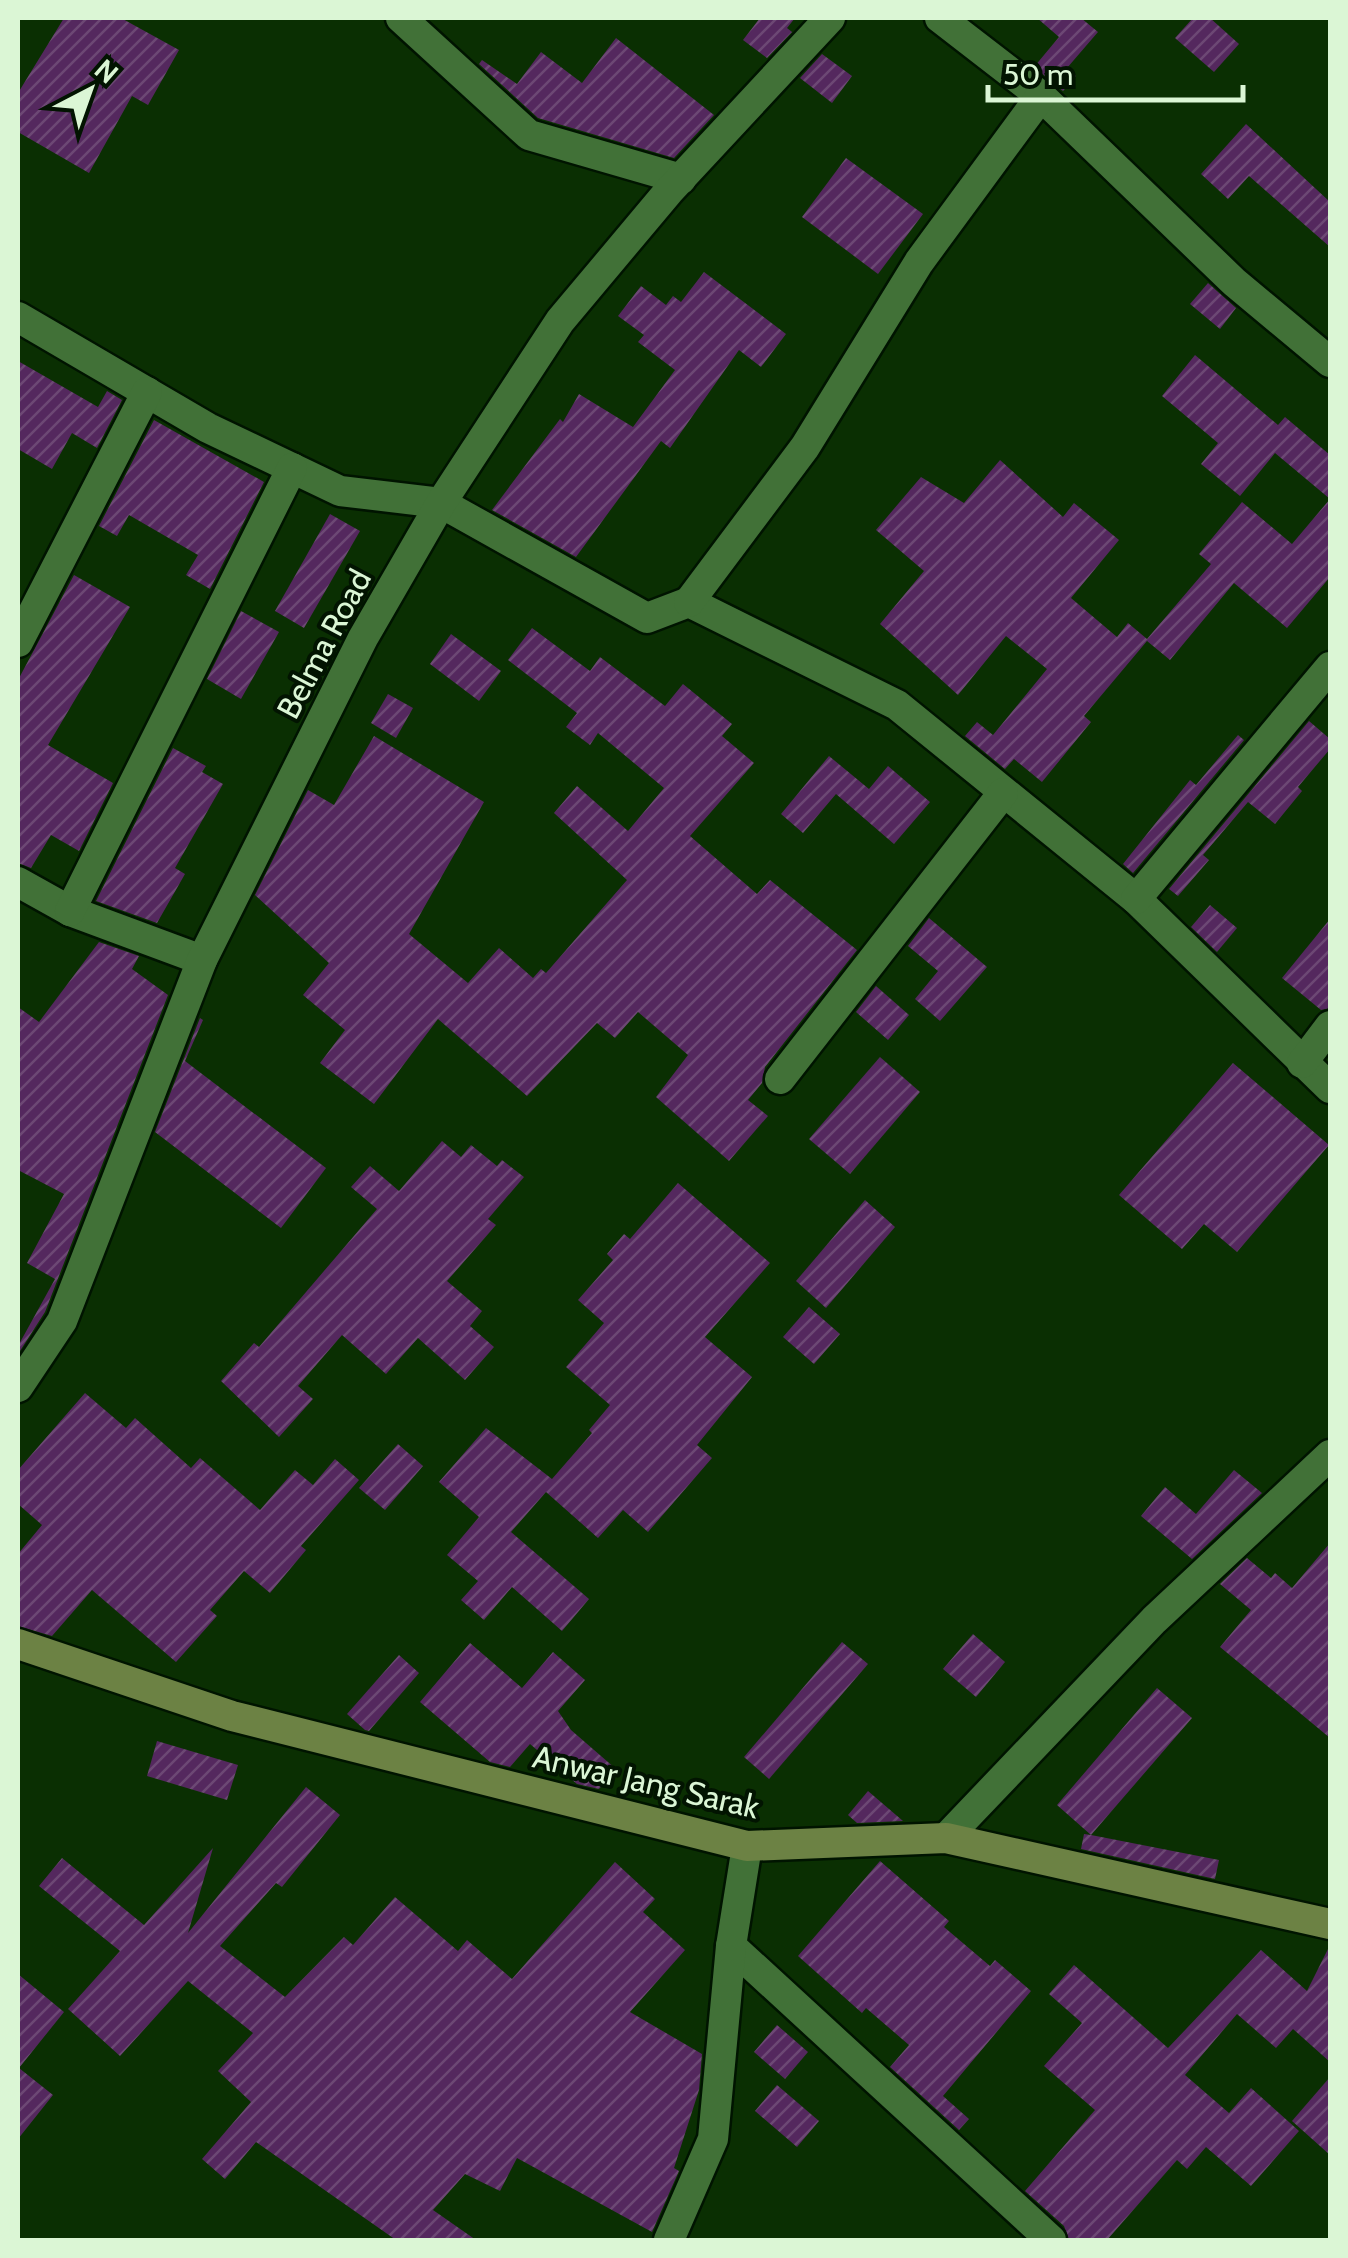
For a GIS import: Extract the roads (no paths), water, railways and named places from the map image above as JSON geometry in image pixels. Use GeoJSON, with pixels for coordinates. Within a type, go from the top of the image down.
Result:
{"type":"FeatureCollection","features":[{"type":"Feature","properties":{"kind":"main road","name":"Anwar Jang Sarak"},"geometry":{"type":"LineString","coordinates":[[18,1644],[232,1716],[747,1846],[946,1838],[1330,1924]]}},
{"type":"Feature","properties":{"kind":"street"},"geometry":{"type":"LineString","coordinates":[[401,18],[528,135],[681,179]]}},
{"type":"Feature","properties":{"kind":"street","name":"Belma Road"},"geometry":{"type":"LineString","coordinates":[[18,1387],[62,1321],[202,960],[363,638],[441,503],[560,321],[681,179],[830,18]]}},
{"type":"Feature","properties":{"kind":"street"},"geometry":{"type":"LineString","coordinates":[[940,18],[1041,96],[1234,282],[1330,362]]}},
{"type":"Feature","properties":{"kind":"street"},"geometry":{"type":"LineString","coordinates":[[18,316],[208,428],[340,491],[441,503],[647,618],[689,602],[805,447],[919,262],[1041,96]]}},
{"type":"Feature","properties":{"kind":"street"},"geometry":{"type":"LineString","coordinates":[[18,642],[147,392]]}},
{"type":"Feature","properties":{"kind":"street"},"geometry":{"type":"LineString","coordinates":[[70,911],[292,468]]}},
{"type":"Feature","properties":{"kind":"street"},"geometry":{"type":"LineString","coordinates":[[689,602],[896,706],[1136,899],[1330,1088]]}},
{"type":"Feature","properties":{"kind":"street"},"geometry":{"type":"LineString","coordinates":[[1136,899],[1330,668]]}},
{"type":"Feature","properties":{"kind":"street"},"geometry":{"type":"LineString","coordinates":[[780,1079],[1003,793]]}},
{"type":"Feature","properties":{"kind":"street"},"geometry":{"type":"LineString","coordinates":[[18,882],[70,911],[202,960]]}},
{"type":"Feature","properties":{"kind":"street"},"geometry":{"type":"LineString","coordinates":[[1302,1063],[1330,1026]]}},
{"type":"Feature","properties":{"kind":"street"},"geometry":{"type":"LineString","coordinates":[[946,1838],[1154,1620],[1330,1456]]}},
{"type":"Feature","properties":{"kind":"street"},"geometry":{"type":"LineString","coordinates":[[669,2240],[712,2139],[731,1946],[747,1846]]}},
{"type":"Feature","properties":{"kind":"street"},"geometry":{"type":"LineString","coordinates":[[731,1946],[1051,2240]]}}]}
